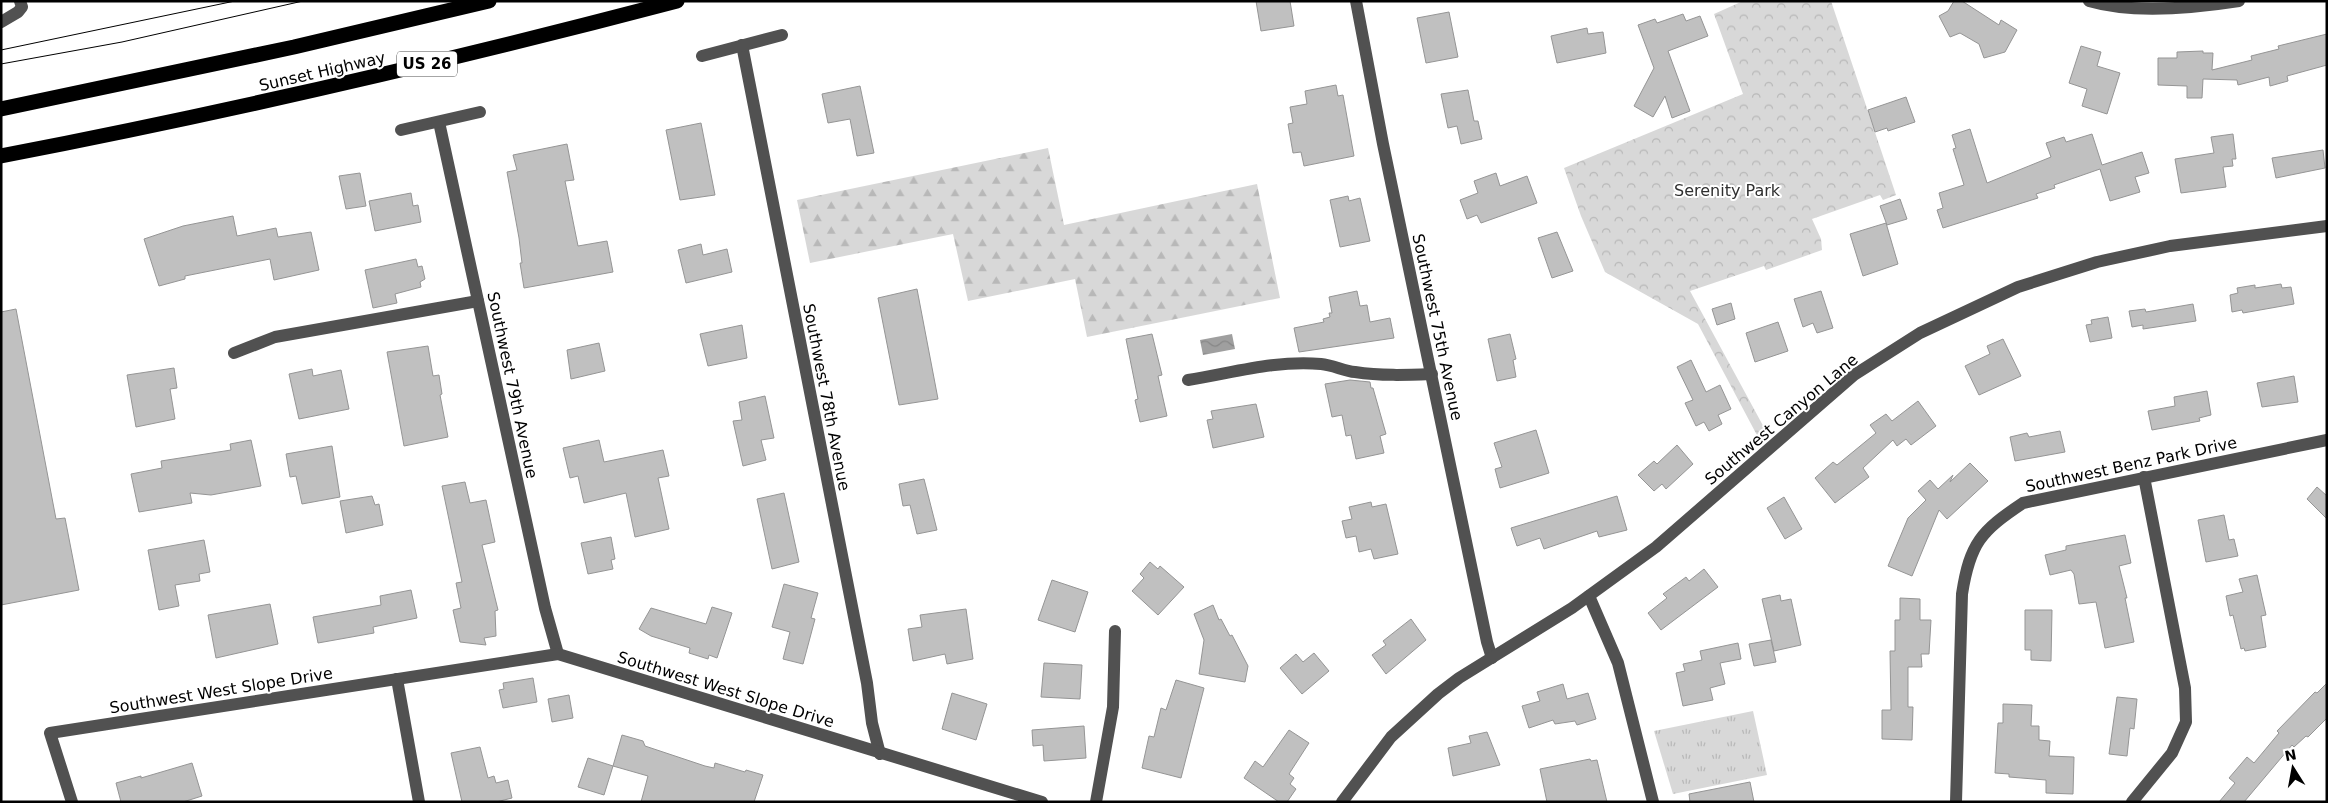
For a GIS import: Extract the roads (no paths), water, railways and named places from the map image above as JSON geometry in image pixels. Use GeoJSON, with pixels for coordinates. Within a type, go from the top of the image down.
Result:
{"type":"FeatureCollection","features":[{"type":"Feature","properties":{"kind":"highway","name":"Sunset Highway"},"geometry":{"type":"LineString","coordinates":[[1,108],[294,47],[489,1]]}},
{"type":"Feature","properties":{"kind":"highway","name":"Sunset Highway"},"geometry":{"type":"LineString","coordinates":[[1,156],[306,93],[677,1]]}},
{"type":"Feature","properties":{"kind":"street"},"geometry":{"type":"LineString","coordinates":[[1,22],[18,12],[22,7],[20,1]]}},
{"type":"Feature","properties":{"kind":"street","name":"Southwest 75th Avenue"},"geometry":{"type":"LineString","coordinates":[[1356,1],[1487,642],[1492,658]]}},
{"type":"Feature","properties":{"kind":"street"},"geometry":{"type":"LineString","coordinates":[[2089,1],[2120,7],[2192,7],[2239,1]]}},
{"type":"Feature","properties":{"kind":"street"},"geometry":{"type":"LineString","coordinates":[[702,56],[782,34]]}},
{"type":"Feature","properties":{"kind":"street","name":"Southwest 78th Avenue"},"geometry":{"type":"LineString","coordinates":[[742,45],[866,683],[872,723],[880,754]]}},
{"type":"Feature","properties":{"kind":"street"},"geometry":{"type":"LineString","coordinates":[[401,130],[480,112]]}},
{"type":"Feature","properties":{"kind":"street","name":"Southwest 79th Avenue"},"geometry":{"type":"LineString","coordinates":[[439,122],[545,608],[558,654]]}},
{"type":"Feature","properties":{"kind":"street","name":"Southwest Canyon Lane"},"geometry":{"type":"LineString","coordinates":[[1342,802],[1377,752],[1402,725],[1458,678],[1589,596],[1656,547],[1854,375],[1920,333],[2018,287],[2097,262],[2170,246],[2327,226]]}},
{"type":"Feature","properties":{"kind":"street"},"geometry":{"type":"LineString","coordinates":[[234,353],[275,337],[478,301]]}},
{"type":"Feature","properties":{"kind":"street"},"geometry":{"type":"LineString","coordinates":[[1188,380],[1244,368],[1280,365],[1322,364],[1354,372],[1390,375],[1432,374]]}},
{"type":"Feature","properties":{"kind":"street","name":"Southwest Benz Park Drive"},"geometry":{"type":"LineString","coordinates":[[1956,802],[1962,594],[1967,565],[1978,540],[1997,520],[2023,503],[2327,440]]}},
{"type":"Feature","properties":{"kind":"street"},"geometry":{"type":"LineString","coordinates":[[2132,802],[2172,753],[2186,722],[2185,688],[2144,477]]}},
{"type":"Feature","properties":{"kind":"street"},"geometry":{"type":"LineString","coordinates":[[1589,596],[1618,663],[1653,802]]}},
{"type":"Feature","properties":{"kind":"street"},"geometry":{"type":"LineString","coordinates":[[1096,802],[1114,707],[1115,631]]}},
{"type":"Feature","properties":{"kind":"street","name":"Southwest West Slope Drive"},"geometry":{"type":"LineString","coordinates":[[72,802],[50,733],[558,654],[1042,802]]}},
{"type":"Feature","properties":{"kind":"street"},"geometry":{"type":"LineString","coordinates":[[397,679],[419,802]]}},
{"type":"Feature","properties":{"kind":"water"},"geometry":{"type":"Polygon","coordinates":[[[1232,334],[1235,349],[1203,355],[1200,340],[1232,334]]]}},
{"type":"Feature","properties":{"kind":"tram line"},"geometry":{"type":"LineString","coordinates":[[1,50],[235,1]]}},
{"type":"Feature","properties":{"kind":"tram line"},"geometry":{"type":"LineString","coordinates":[[1,64],[122,42],[303,1]]}},
{"type":"Feature","properties":{"kind":"park label","name":"Serenity Park"},"geometry":{"type":"Point","coordinates":[1727,190]}}]}
